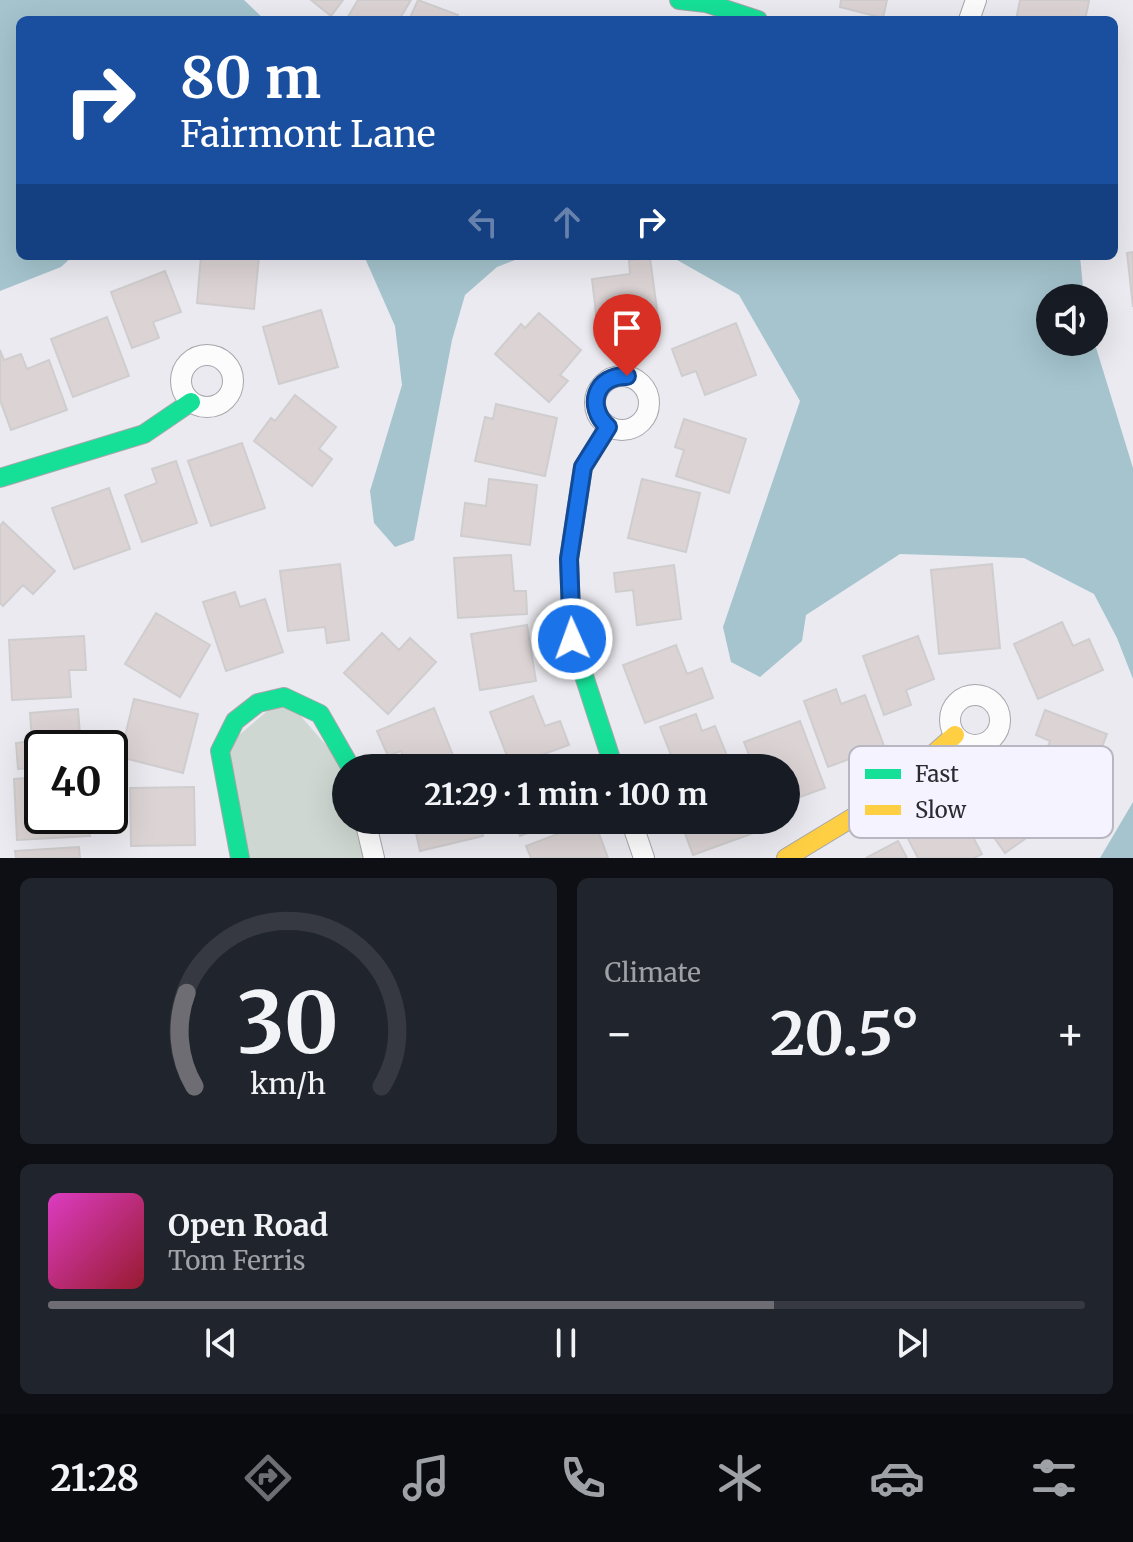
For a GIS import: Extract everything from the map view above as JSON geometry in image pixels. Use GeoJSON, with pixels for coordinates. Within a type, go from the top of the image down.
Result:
{"type":"FeatureCollection","features":[{"type":"Feature","properties":{"kind":"street"},"geometry":{"type":"LineString","coordinates":[[679,0],[706,3],[746,16]]}},
{"type":"Feature","properties":{"kind":"street"},"geometry":{"type":"LineString","coordinates":[[0,478],[144,434],[191,402]]}},
{"type":"Feature","properties":{"kind":"street"},"geometry":{"type":"LineString","coordinates":[[608,427],[583,467],[569,559],[572,639],[609,754]]}},
{"type":"Feature","properties":{"kind":"street"},"geometry":{"type":"LineString","coordinates":[[240,858],[220,751],[235,721],[258,703],[284,697],[320,714],[343,754]]}},
{"type":"Feature","properties":{"kind":"street"},"geometry":{"type":"LineString","coordinates":[[942,746],[955,735]]}},
{"type":"Feature","properties":{"kind":"street"},"geometry":{"type":"LineString","coordinates":[[786,858],[849,820]]}},
{"type":"Feature","properties":{"kind":"street"},"geometry":{"type":"LineString","coordinates":[[368,834],[374,858]]}},
{"type":"Feature","properties":{"kind":"street"},"geometry":{"type":"LineString","coordinates":[[636,834],[644,858]]}},
{"type":"Feature","properties":{"kind":"shaded area"},"geometry":{"type":"Polygon","coordinates":[[[284,697],[334,754],[332,834],[368,834],[374,858],[240,858],[220,751],[284,697]]]}},
{"type":"Feature","properties":{"kind":"water"},"geometry":{"type":"Polygon","coordinates":[[[0,0],[244,0],[261,16],[16,16],[16,260],[69,260],[61,267],[0,291],[0,0]]]}},
{"type":"Feature","properties":{"kind":"water"},"geometry":{"type":"Polygon","coordinates":[[[366,260],[515,260],[497,267],[465,295],[452,340],[414,540],[395,547],[374,523],[370,491],[402,385],[395,326],[366,260]]]}},
{"type":"Feature","properties":{"kind":"water"},"geometry":{"type":"Polygon","coordinates":[[[677,260],[1080,260],[1083,284],[1036,284],[1036,356],[1099,356],[1133,468],[1133,679],[1117,638],[1094,594],[1024,558],[900,554],[806,615],[802,641],[760,677],[731,662],[723,627],[800,401],[739,295],[677,260]]]}},
{"type":"Feature","properties":{"kind":"water"},"geometry":{"type":"Polygon","coordinates":[[[1133,802],[1133,858],[1100,858],[1133,802]]]}},
{"type":"Feature","properties":{"kind":"building"},"geometry":{"type":"Polygon","coordinates":[[[311,0],[343,0],[331,16],[311,0]]]}},
{"type":"Feature","properties":{"kind":"building"},"geometry":{"type":"Polygon","coordinates":[[[358,0],[411,0],[401,16],[348,16],[358,0]]]}},
{"type":"Feature","properties":{"kind":"building"},"geometry":{"type":"Polygon","coordinates":[[[418,0],[458,15],[457,16],[411,16],[418,0]]]}},
{"type":"Feature","properties":{"kind":"building"},"geometry":{"type":"Polygon","coordinates":[[[841,0],[887,0],[883,16],[840,7],[841,0]]]}},
{"type":"Feature","properties":{"kind":"building"},"geometry":{"type":"Polygon","coordinates":[[[1020,0],[1089,1],[1086,16],[1017,16],[1020,0]]]}},
{"type":"Feature","properties":{"kind":"building"},"geometry":{"type":"Polygon","coordinates":[[[1133,252],[1133,307],[1127,253],[1133,252]]]}},
{"type":"Feature","properties":{"kind":"building"},"geometry":{"type":"Polygon","coordinates":[[[201,260],[259,260],[254,309],[197,303],[201,260]]]}},
{"type":"Feature","properties":{"kind":"building"},"geometry":{"type":"Polygon","coordinates":[[[629,260],[650,260],[660,332],[599,339],[592,279],[630,274],[629,260]]]}},
{"type":"Feature","properties":{"kind":"building"},"geometry":{"type":"Polygon","coordinates":[[[165,271],[181,312],[153,322],[159,338],[132,348],[111,292],[165,271]]]}},
{"type":"Feature","properties":{"kind":"building"},"geometry":{"type":"Polygon","coordinates":[[[321,310],[338,367],[279,384],[263,327],[321,310]]]}},
{"type":"Feature","properties":{"kind":"building"},"geometry":{"type":"Polygon","coordinates":[[[539,313],[581,350],[560,375],[568,381],[549,402],[495,354],[521,324],[525,328],[539,313]]]}},
{"type":"Feature","properties":{"kind":"building"},"geometry":{"type":"Polygon","coordinates":[[[107,317],[129,376],[73,397],[51,339],[107,317]]]}},
{"type":"Feature","properties":{"kind":"building"},"geometry":{"type":"Polygon","coordinates":[[[736,323],[756,375],[705,395],[696,371],[682,376],[672,349],[736,323]]]}},
{"type":"Feature","properties":{"kind":"building"},"geometry":{"type":"Polygon","coordinates":[[[0,350],[4,360],[21,354],[27,369],[49,360],[67,410],[11,430],[0,400],[0,350]]]}},
{"type":"Feature","properties":{"kind":"building"},"geometry":{"type":"Polygon","coordinates":[[[295,395],[336,427],[319,449],[332,459],[312,486],[254,441],[271,418],[275,421],[295,395]]]}},
{"type":"Feature","properties":{"kind":"building"},"geometry":{"type":"Polygon","coordinates":[[[496,404],[557,418],[545,476],[475,461],[485,417],[493,419],[496,404]]]}},
{"type":"Feature","properties":{"kind":"building"},"geometry":{"type":"Polygon","coordinates":[[[684,419],[746,439],[729,493],[676,476],[684,450],[675,447],[684,419]]]}},
{"type":"Feature","properties":{"kind":"building"},"geometry":{"type":"Polygon","coordinates":[[[242,443],[265,508],[211,526],[188,461],[242,443]]]}},
{"type":"Feature","properties":{"kind":"building"},"geometry":{"type":"Polygon","coordinates":[[[176,461],[197,523],[142,542],[125,495],[157,483],[152,469],[176,461]]]}},
{"type":"Feature","properties":{"kind":"building"},"geometry":{"type":"Polygon","coordinates":[[[489,479],[537,485],[530,545],[461,536],[465,503],[486,506],[489,479]]]}},
{"type":"Feature","properties":{"kind":"building"},"geometry":{"type":"Polygon","coordinates":[[[642,479],[700,493],[686,552],[628,538],[642,479]]]}},
{"type":"Feature","properties":{"kind":"building"},"geometry":{"type":"Polygon","coordinates":[[[109,488],[130,549],[74,569],[52,508],[109,488]]]}},
{"type":"Feature","properties":{"kind":"building"},"geometry":{"type":"Polygon","coordinates":[[[3,522],[55,571],[33,594],[23,585],[3,606],[0,603],[0,526],[3,522]]]}},
{"type":"Feature","properties":{"kind":"building"},"geometry":{"type":"Polygon","coordinates":[[[511,555],[514,591],[526,591],[527,614],[458,618],[454,558],[511,555]]]}},
{"type":"Feature","properties":{"kind":"building"},"geometry":{"type":"Polygon","coordinates":[[[340,564],[349,640],[327,643],[325,627],[288,631],[280,571],[340,564]]]}},
{"type":"Feature","properties":{"kind":"building"},"geometry":{"type":"Polygon","coordinates":[[[992,564],[1000,648],[939,654],[931,570],[992,564]]]}},
{"type":"Feature","properties":{"kind":"building"},"geometry":{"type":"Polygon","coordinates":[[[674,565],[681,619],[637,625],[633,590],[616,592],[614,573],[674,565]]]}},
{"type":"Feature","properties":{"kind":"building"},"geometry":{"type":"Polygon","coordinates":[[[235,592],[240,607],[265,599],[283,652],[226,671],[203,602],[235,592]]]}},
{"type":"Feature","properties":{"kind":"building"},"geometry":{"type":"Polygon","coordinates":[[[156,613],[210,645],[180,697],[125,664],[156,613]]]}},
{"type":"Feature","properties":{"kind":"building"},"geometry":{"type":"Polygon","coordinates":[[[1062,622],[1073,646],[1089,639],[1103,670],[1038,699],[1014,644],[1062,622]]]}},
{"type":"Feature","properties":{"kind":"building"},"geometry":{"type":"Polygon","coordinates":[[[527,625],[536,681],[480,690],[471,634],[527,625]]]}},
{"type":"Feature","properties":{"kind":"building"},"geometry":{"type":"Polygon","coordinates":[[[382,633],[399,650],[410,638],[436,662],[388,714],[344,673],[382,633]]]}},
{"type":"Feature","properties":{"kind":"building"},"geometry":{"type":"Polygon","coordinates":[[[84,636],[86,670],[69,670],[71,697],[12,700],[9,640],[84,636]]]}},
{"type":"Feature","properties":{"kind":"building"},"geometry":{"type":"Polygon","coordinates":[[[918,636],[934,679],[906,690],[911,705],[884,715],[863,656],[918,636]]]}},
{"type":"Feature","properties":{"kind":"building"},"geometry":{"type":"Polygon","coordinates":[[[676,645],[687,674],[702,668],[713,698],[645,723],[623,665],[676,645]]]}},
{"type":"Feature","properties":{"kind":"building"},"geometry":{"type":"Polygon","coordinates":[[[836,689],[841,704],[865,695],[884,746],[849,746],[849,759],[828,767],[804,701],[836,689]]]}},
{"type":"Feature","properties":{"kind":"building"},"geometry":{"type":"Polygon","coordinates":[[[533,696],[545,726],[560,721],[569,745],[544,754],[506,754],[490,712],[533,696]]]}},
{"type":"Feature","properties":{"kind":"building"},"geometry":{"type":"Polygon","coordinates":[[[134,699],[198,714],[183,773],[128,759],[127,730],[134,699]]]}},
{"type":"Feature","properties":{"kind":"building"},"geometry":{"type":"Polygon","coordinates":[[[434,708],[452,754],[402,754],[401,751],[387,754],[377,731],[434,708]]]}},
{"type":"Feature","properties":{"kind":"building"},"geometry":{"type":"Polygon","coordinates":[[[78,709],[80,730],[31,730],[30,713],[78,709]]]}},
{"type":"Feature","properties":{"kind":"building"},"geometry":{"type":"Polygon","coordinates":[[[1045,710],[1107,734],[1102,746],[1048,746],[1050,741],[1036,735],[1045,710]]]}},
{"type":"Feature","properties":{"kind":"building"},"geometry":{"type":"Polygon","coordinates":[[[696,714],[702,731],[715,726],[726,754],[671,754],[660,727],[696,714]]]}},
{"type":"Feature","properties":{"kind":"building"},"geometry":{"type":"Polygon","coordinates":[[[800,721],[825,788],[800,797],[800,754],[749,754],[744,742],[800,721]]]}},
{"type":"Feature","properties":{"kind":"building"},"geometry":{"type":"Polygon","coordinates":[[[24,742],[24,768],[18,769],[16,743],[24,742]]]}},
{"type":"Feature","properties":{"kind":"building"},"geometry":{"type":"Polygon","coordinates":[[[24,778],[24,834],[90,836],[17,840],[14,779],[24,778]]]}},
{"type":"Feature","properties":{"kind":"building"},"geometry":{"type":"Polygon","coordinates":[[[194,787],[195,845],[131,846],[130,788],[194,787]]]}},
{"type":"Feature","properties":{"kind":"building"},"geometry":{"type":"Polygon","coordinates":[[[416,834],[482,834],[483,836],[420,851],[416,834]]]}},
{"type":"Feature","properties":{"kind":"building"},"geometry":{"type":"Polygon","coordinates":[[[557,834],[599,834],[608,858],[531,858],[526,846],[557,834]]]}},
{"type":"Feature","properties":{"kind":"building"},"geometry":{"type":"Polygon","coordinates":[[[685,834],[751,834],[693,855],[685,834]]]}},
{"type":"Feature","properties":{"kind":"building"},"geometry":{"type":"Polygon","coordinates":[[[908,838],[974,838],[982,854],[974,858],[918,858],[908,838]]]}},
{"type":"Feature","properties":{"kind":"building"},"geometry":{"type":"Polygon","coordinates":[[[994,838],[1026,838],[1005,853],[994,838]]]}},
{"type":"Feature","properties":{"kind":"building"},"geometry":{"type":"Polygon","coordinates":[[[898,841],[907,858],[866,858],[898,841]]]}},
{"type":"Feature","properties":{"kind":"building"},"geometry":{"type":"Polygon","coordinates":[[[79,847],[80,858],[16,858],[15,851],[79,847]]]}},
{"type":"Feature","properties":{"kind":"traffic: fast"},"geometry":{"type":"LineString","coordinates":[[679,0],[706,3],[746,16]]}},
{"type":"Feature","properties":{"kind":"traffic: fast"},"geometry":{"type":"LineString","coordinates":[[0,478],[144,434],[191,402]]}},
{"type":"Feature","properties":{"kind":"traffic: fast"},"geometry":{"type":"LineString","coordinates":[[608,427],[583,467],[569,559],[572,639],[609,754]]}},
{"type":"Feature","properties":{"kind":"traffic: fast"},"geometry":{"type":"LineString","coordinates":[[240,858],[220,751],[235,721],[258,703],[284,697],[320,714],[343,754]]}},
{"type":"Feature","properties":{"kind":"traffic: slow"},"geometry":{"type":"LineString","coordinates":[[942,746],[955,735]]}},
{"type":"Feature","properties":{"kind":"traffic: slow"},"geometry":{"type":"LineString","coordinates":[[786,858],[849,820]]}},
{"type":"Feature","properties":{"kind":"route"},"geometry":{"type":"LineString","coordinates":[[572,639],[569,559],[583,467],[608,427],[596,412],[595,402],[597,393],[609,379],[627,376]]}}]}
